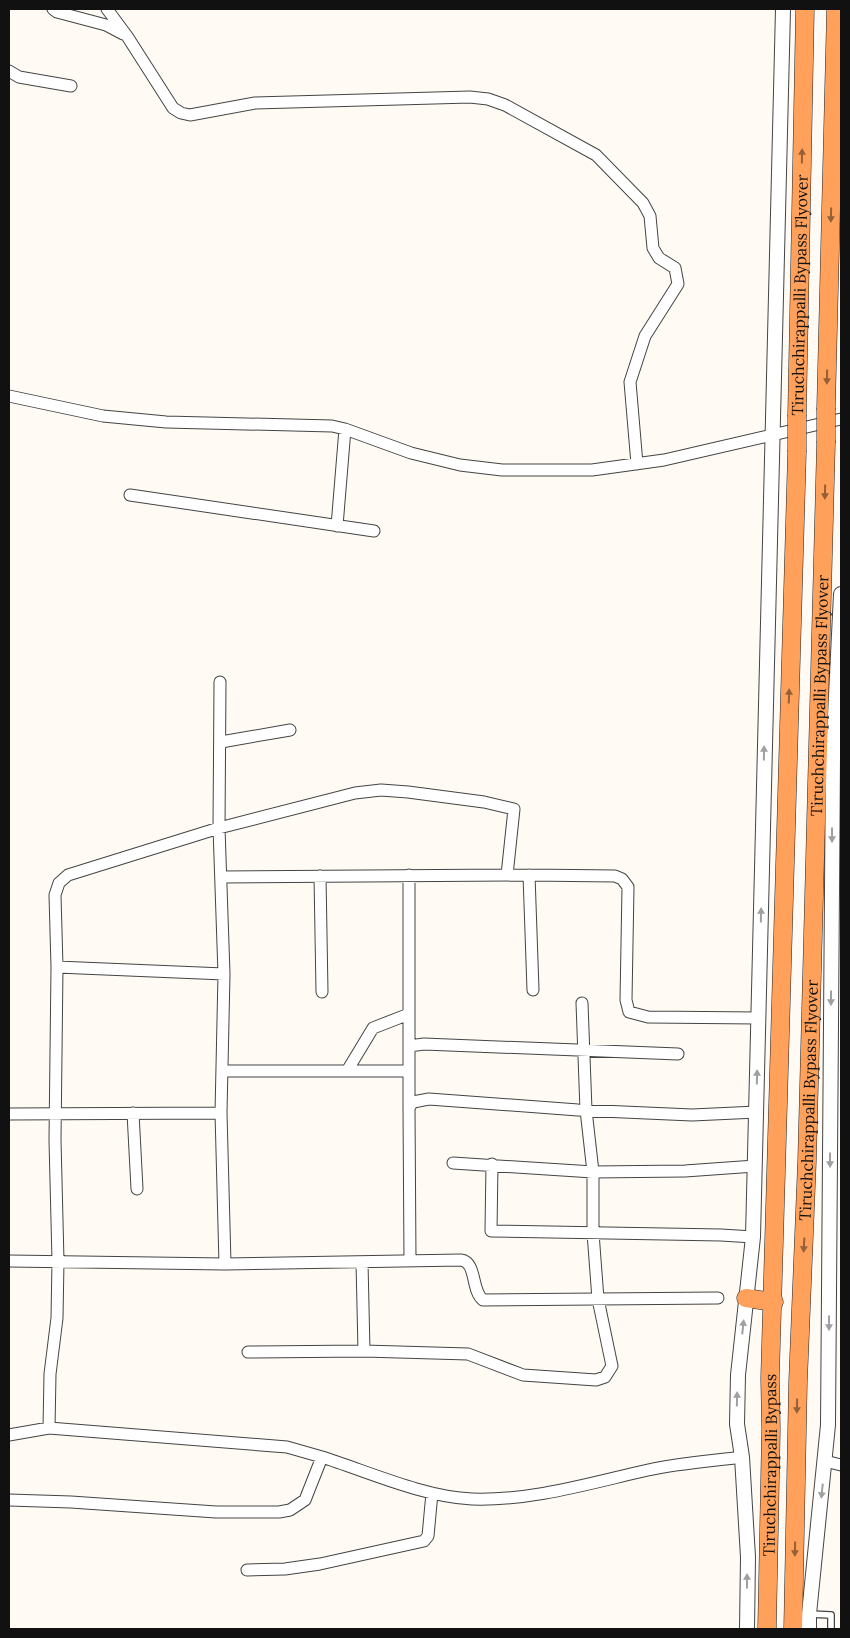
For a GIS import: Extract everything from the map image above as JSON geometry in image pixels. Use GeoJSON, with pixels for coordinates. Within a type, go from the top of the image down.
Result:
{"type":"FeatureCollection","features":[{"type":"Feature","properties":{"kind":"highway","name":"Tiruchchirappalli Bypass Flyover"},"geometry":{"type":"LineString","coordinates":[[774,1302],[797,452],[805,9]]}},
{"type":"Feature","properties":{"kind":"highway","name":"Tiruchchirappalli Bypass Flyover"},"geometry":{"type":"LineString","coordinates":[[798,1382],[808,1152],[836,9]]}},
{"type":"Feature","properties":{"kind":"highway"},"geometry":{"type":"LineString","coordinates":[[746,1298],[774,1302]]}},
{"type":"Feature","properties":{"kind":"highway","name":"Tiruchchirappalli Bypass"},"geometry":{"type":"LineString","coordinates":[[767,1629],[771,1429],[770,1378],[774,1302]]}},
{"type":"Feature","properties":{"kind":"highway","name":"Tiruchchirappalli Bypass"},"geometry":{"type":"LineString","coordinates":[[793,1629],[798,1382]]}},
{"type":"Feature","properties":{"kind":"street"},"geometry":{"type":"LineString","coordinates":[[53,9],[57,12],[106,25],[127,36]]}},
{"type":"Feature","properties":{"kind":"street"},"geometry":{"type":"LineString","coordinates":[[108,9],[173,108],[181,113],[190,115],[255,103],[470,97],[488,99],[505,105],[596,155],[643,203],[650,216],[653,248],[659,258],[676,268],[678,279],[676,288],[645,336],[630,382],[637,464]]}},
{"type":"Feature","properties":{"kind":"street"},"geometry":{"type":"LineString","coordinates":[[747,1629],[748,1557],[742,1457],[737,1424],[738,1375],[753,1238],[783,9]]}},
{"type":"Feature","properties":{"kind":"street"},"geometry":{"type":"LineString","coordinates":[[9,71],[19,76],[71,86]]}},
{"type":"Feature","properties":{"kind":"street"},"geometry":{"type":"LineString","coordinates":[[9,396],[103,416],[166,422],[332,426],[411,453],[460,465],[502,470],[592,470],[664,460],[841,419]]}},
{"type":"Feature","properties":{"kind":"street"},"geometry":{"type":"LineString","coordinates":[[337,526],[345,429]]}},
{"type":"Feature","properties":{"kind":"street"},"geometry":{"type":"LineString","coordinates":[[130,496],[374,531]]}},
{"type":"Feature","properties":{"kind":"street"},"geometry":{"type":"LineString","coordinates":[[808,1629],[828,1425],[833,756],[841,594]]}},
{"type":"Feature","properties":{"kind":"street"},"geometry":{"type":"LineString","coordinates":[[220,682],[219,828],[224,974],[221,1113],[225,1264]]}},
{"type":"Feature","properties":{"kind":"street"},"geometry":{"type":"LineString","coordinates":[[221,742],[290,730]]}},
{"type":"Feature","properties":{"kind":"street"},"geometry":{"type":"LineString","coordinates":[[49,1428],[50,1374],[57,1318],[58,1261],[55,1114],[57,967],[55,895],[56,888],[63,878],[219,828],[356,793],[381,790],[484,802],[514,809],[507,875]]}},
{"type":"Feature","properties":{"kind":"street"},"geometry":{"type":"LineString","coordinates":[[221,877],[409,875],[615,876],[622,879],[628,887],[626,1000],[630,1012],[648,1017],[758,1018]]}},
{"type":"Feature","properties":{"kind":"street"},"geometry":{"type":"LineString","coordinates":[[409,875],[410,1261]]}},
{"type":"Feature","properties":{"kind":"street"},"geometry":{"type":"LineString","coordinates":[[529,875],[533,990]]}},
{"type":"Feature","properties":{"kind":"street"},"geometry":{"type":"LineString","coordinates":[[320,876],[322,992]]}},
{"type":"Feature","properties":{"kind":"street"},"geometry":{"type":"LineString","coordinates":[[57,967],[224,974]]}},
{"type":"Feature","properties":{"kind":"street"},"geometry":{"type":"LineString","coordinates":[[248,1352],[364,1351],[468,1354],[523,1375],[596,1380],[605,1377],[612,1366],[598,1299],[593,1233],[593,1172],[586,1110],[582,1004]]}},
{"type":"Feature","properties":{"kind":"street"},"geometry":{"type":"LineString","coordinates":[[347,1071],[373,1028],[409,1014]]}},
{"type":"Feature","properties":{"kind":"street"},"geometry":{"type":"LineString","coordinates":[[409,1046],[424,1044],[678,1054]]}},
{"type":"Feature","properties":{"kind":"street"},"geometry":{"type":"LineString","coordinates":[[222,1071],[409,1071]]}},
{"type":"Feature","properties":{"kind":"street"},"geometry":{"type":"LineString","coordinates":[[409,1108],[413,1102],[429,1099],[692,1115],[757,1112]]}},
{"type":"Feature","properties":{"kind":"street"},"geometry":{"type":"LineString","coordinates":[[133,1113],[137,1189]]}},
{"type":"Feature","properties":{"kind":"street"},"geometry":{"type":"LineString","coordinates":[[9,1114],[221,1113]]}},
{"type":"Feature","properties":{"kind":"street"},"geometry":{"type":"LineString","coordinates":[[453,1163],[492,1164],[593,1172],[685,1171],[755,1166]]}},
{"type":"Feature","properties":{"kind":"street"},"geometry":{"type":"LineString","coordinates":[[492,1164],[492,1231],[721,1235],[753,1238]]}},
{"type":"Feature","properties":{"kind":"street"},"geometry":{"type":"LineString","coordinates":[[9,1261],[225,1264],[461,1260],[467,1261],[469,1264],[480,1298],[483,1300],[718,1298]]}},
{"type":"Feature","properties":{"kind":"street"},"geometry":{"type":"LineString","coordinates":[[362,1262],[364,1351]]}},
{"type":"Feature","properties":{"kind":"street"},"geometry":{"type":"LineString","coordinates":[[9,1435],[49,1428],[287,1447],[432,1493],[471,1499],[514,1498],[558,1491],[650,1469],[742,1457]]}},
{"type":"Feature","properties":{"kind":"street"},"geometry":{"type":"LineString","coordinates":[[9,1500],[70,1502],[216,1512],[280,1512],[290,1510],[305,1500],[322,1458]]}},
{"type":"Feature","properties":{"kind":"street"},"geometry":{"type":"LineString","coordinates":[[825,1461],[841,1465]]}},
{"type":"Feature","properties":{"kind":"street"},"geometry":{"type":"LineString","coordinates":[[247,1570],[284,1569],[320,1564],[424,1541],[428,1536],[432,1493]]}},
{"type":"Feature","properties":{"kind":"lane"},"geometry":{"type":"LineString","coordinates":[[809,1614],[831,1615],[831,1629]]}}]}
